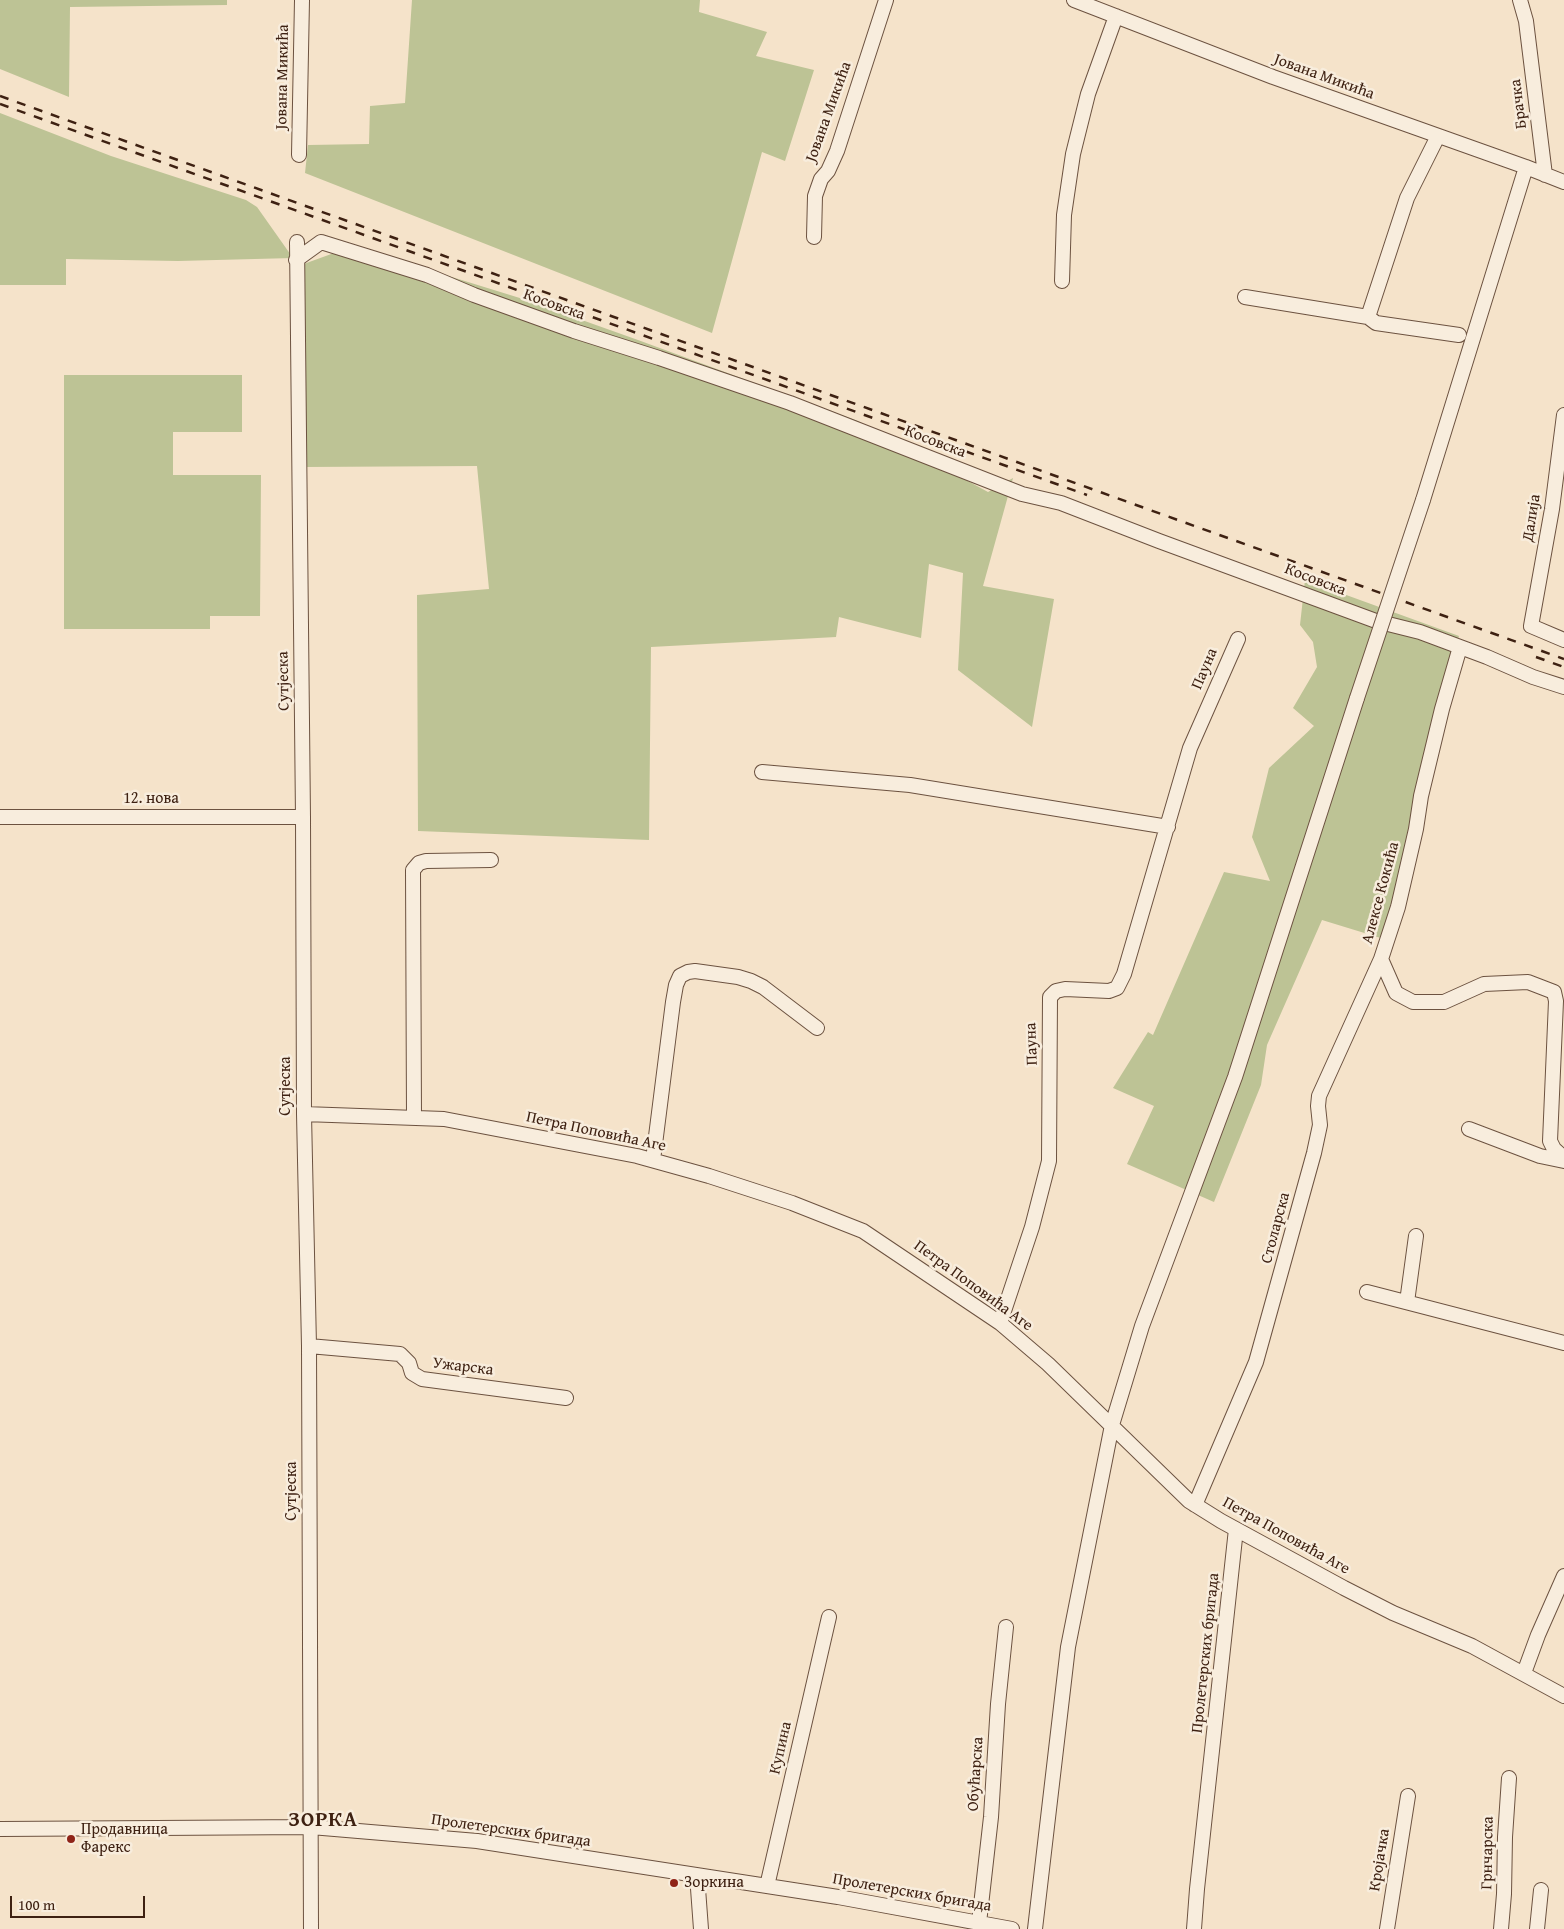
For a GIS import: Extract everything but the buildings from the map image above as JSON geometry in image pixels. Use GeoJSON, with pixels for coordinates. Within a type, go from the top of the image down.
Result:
{"type":"FeatureCollection","features":[{"type":"Feature","properties":{"kind":"street","name":"Јована Микића"},"geometry":{"type":"LineString","coordinates":[[299,155],[302,0]]}},
{"type":"Feature","properties":{"kind":"street","name":"Јована Микића"},"geometry":{"type":"LineString","coordinates":[[814,238],[815,196],[821,179],[828,171],[837,151],[886,0]]}},
{"type":"Feature","properties":{"kind":"street","name":"Јована Микића"},"geometry":{"type":"LineString","coordinates":[[1074,0],[1273,77],[1564,182]]}},
{"type":"Feature","properties":{"kind":"street","name":"Брачка"},"geometry":{"type":"LineString","coordinates":[[1520,0],[1526,21],[1545,175]]}},
{"type":"Feature","properties":{"kind":"street"},"geometry":{"type":"LineString","coordinates":[[1062,281],[1064,215],[1073,154],[1088,94],[1116,16]]}},
{"type":"Feature","properties":{"kind":"street"},"geometry":{"type":"LineString","coordinates":[[1368,317],[1407,198],[1438,136]]}},
{"type":"Feature","properties":{"kind":"street"},"geometry":{"type":"LineString","coordinates":[[1035,1929],[1068,1647],[1112,1425],[1142,1326],[1235,1077],[1423,500],[1526,167]]}},
{"type":"Feature","properties":{"kind":"street","name":"Сутјеска"},"geometry":{"type":"LineString","coordinates":[[297,242],[304,1114],[308,1346],[310,1929]]}},
{"type":"Feature","properties":{"kind":"street","name":"Косовска"},"geometry":{"type":"LineString","coordinates":[[296,260],[322,242],[427,275],[474,295],[574,331],[790,403],[1022,494],[1062,502],[1159,541],[1376,621],[1420,632],[1533,677],[1564,686]]}},
{"type":"Feature","properties":{"kind":"street"},"geometry":{"type":"LineString","coordinates":[[1245,297],[1368,317],[1376,322],[1460,335]]}},
{"type":"Feature","properties":{"kind":"street","name":"Далија"},"geometry":{"type":"LineString","coordinates":[[1564,415],[1552,510],[1532,626],[1564,640]]}},
{"type":"Feature","properties":{"kind":"street","name":"Пауна"},"geometry":{"type":"LineString","coordinates":[[1000,1323],[1032,1227],[1049,1161],[1050,997],[1056,991],[1065,989],[1109,991],[1117,988],[1124,974],[1190,748],[1238,639]]}},
{"type":"Feature","properties":{"kind":"street","name":"Алексе Кокића"},"geometry":{"type":"LineString","coordinates":[[1460,647],[1423,786],[1416,829],[1398,907],[1381,959],[1396,992],[1413,1002],[1444,1002],[1484,984],[1528,982],[1554,992],[1556,1002],[1550,1141],[1554,1149],[1564,1160]]}},
{"type":"Feature","properties":{"kind":"street"},"geometry":{"type":"LineString","coordinates":[[762,772],[910,785],[1168,827]]}},
{"type":"Feature","properties":{"kind":"street","name":"12. нова"},"geometry":{"type":"LineString","coordinates":[[0,817],[303,817]]}},
{"type":"Feature","properties":{"kind":"street"},"geometry":{"type":"LineString","coordinates":[[414,1118],[413,870],[419,863],[426,861],[491,860]]}},
{"type":"Feature","properties":{"kind":"street","name":"Столарска"},"geometry":{"type":"LineString","coordinates":[[1195,1505],[1256,1362],[1314,1153],[1320,1125],[1319,1096],[1381,959]]}},
{"type":"Feature","properties":{"kind":"street"},"geometry":{"type":"LineString","coordinates":[[653,1160],[673,1002],[676,985],[680,976],[695,971],[738,977],[751,981],[817,1028]]}},
{"type":"Feature","properties":{"kind":"street","name":"Петра Поповића Аге"},"geometry":{"type":"LineString","coordinates":[[304,1114],[444,1119],[637,1156],[792,1203],[863,1231],[1000,1323],[1048,1364],[1195,1505],[1393,1613],[1472,1646],[1564,1696]]}},
{"type":"Feature","properties":{"kind":"street","name":"Алексе Кокића"},"geometry":{"type":"LineString","coordinates":[[1469,1128],[1540,1156],[1564,1160]]}},
{"type":"Feature","properties":{"kind":"street"},"geometry":{"type":"LineString","coordinates":[[1407,1302],[1416,1236]]}},
{"type":"Feature","properties":{"kind":"street"},"geometry":{"type":"LineString","coordinates":[[1367,1292],[1564,1343]]}},
{"type":"Feature","properties":{"kind":"street","name":"Ужарска"},"geometry":{"type":"LineString","coordinates":[[308,1346],[400,1354],[409,1364],[412,1373],[422,1380],[566,1398]]}},
{"type":"Feature","properties":{"kind":"street","name":"Пролетерских бригада"},"geometry":{"type":"LineString","coordinates":[[1194,1929],[1196,1888],[1236,1529]]}},
{"type":"Feature","properties":{"kind":"street"},"geometry":{"type":"LineString","coordinates":[[1524,1673],[1538,1635],[1564,1576]]}},
{"type":"Feature","properties":{"kind":"street","name":"Купина"},"geometry":{"type":"LineString","coordinates":[[767,1886],[829,1617]]}},
{"type":"Feature","properties":{"kind":"street","name":"Обућарска"},"geometry":{"type":"LineString","coordinates":[[979,1923],[1006,1627]]}},
{"type":"Feature","properties":{"kind":"street","name":"Грнчарска"},"geometry":{"type":"LineString","coordinates":[[1501,1929],[1509,1778]]}},
{"type":"Feature","properties":{"kind":"street","name":"Кројачка"},"geometry":{"type":"LineString","coordinates":[[1387,1929],[1408,1796]]}},
{"type":"Feature","properties":{"kind":"street","name":"Пролетерских бригада"},"geometry":{"type":"LineString","coordinates":[[0,1830],[310,1827],[477,1841],[838,1897],[962,1924],[979,1923],[1012,1929]]}},
{"type":"Feature","properties":{"kind":"street"},"geometry":{"type":"LineString","coordinates":[[697,1876],[701,1929]]}},
{"type":"Feature","properties":{"kind":"street"},"geometry":{"type":"LineString","coordinates":[[1537,1929],[1541,1890]]}},
{"type":"Feature","properties":{"kind":"green space"},"geometry":{"type":"Polygon","coordinates":[[[0,0],[227,0],[227,5],[70,7],[69,97],[0,69],[0,0]]]}},
{"type":"Feature","properties":{"kind":"green space"},"geometry":{"type":"Polygon","coordinates":[[[412,0],[700,0],[699,12],[767,32],[756,56],[814,70],[785,161],[762,152],[712,333],[305,173],[308,145],[369,144],[370,106],[405,103],[412,0]]]}},
{"type":"Feature","properties":{"kind":"green space"},"geometry":{"type":"Polygon","coordinates":[[[0,113],[111,156],[246,200],[257,207],[293,258],[178,261],[66,259],[66,285],[0,285],[0,113]]]}},
{"type":"Feature","properties":{"kind":"green space"},"geometry":{"type":"Polygon","coordinates":[[[334,253],[413,265],[523,299],[638,340],[858,421],[988,492],[1013,478],[983,586],[1054,599],[1032,727],[958,670],[963,573],[929,564],[921,638],[839,617],[836,637],[651,647],[649,840],[418,831],[417,595],[489,589],[477,466],[304,467],[301,265],[334,253]]]}},
{"type":"Feature","properties":{"kind":"green space"},"geometry":{"type":"Polygon","coordinates":[[[64,375],[242,375],[242,432],[173,432],[173,475],[261,475],[260,616],[210,616],[210,629],[64,629],[64,375]]]}},
{"type":"Feature","properties":{"kind":"green space"},"geometry":{"type":"Polygon","coordinates":[[[1305,580],[1459,636],[1432,720],[1408,849],[1384,939],[1322,920],[1267,1045],[1261,1085],[1214,1202],[1127,1164],[1154,1106],[1113,1088],[1148,1032],[1153,1035],[1224,872],[1270,881],[1252,837],[1269,768],[1314,726],[1293,708],[1317,667],[1313,642],[1300,625],[1305,580]]]}},
{"type":"Feature","properties":{"kind":"railway"},"geometry":{"type":"LineString","coordinates":[[0,96],[1564,659]]}},
{"type":"Feature","properties":{"kind":"railway"},"geometry":{"type":"LineString","coordinates":[[0,104],[1087,495]]}},
{"type":"Feature","properties":{"kind":"railway"},"geometry":{"type":"LineString","coordinates":[[1536,657],[1564,667]]}},
{"type":"Feature","properties":{"kind":"place","name":"Продавница Фарекс"},"geometry":{"type":"Point","coordinates":[71,1839]}},
{"type":"Feature","properties":{"kind":"place","name":"Зоркина"},"geometry":{"type":"Point","coordinates":[674,1883]}},
{"type":"Feature","properties":{"kind":"district","name":"ЗОРКА"},"geometry":{"type":"Point","coordinates":[323,1821]}}]}
